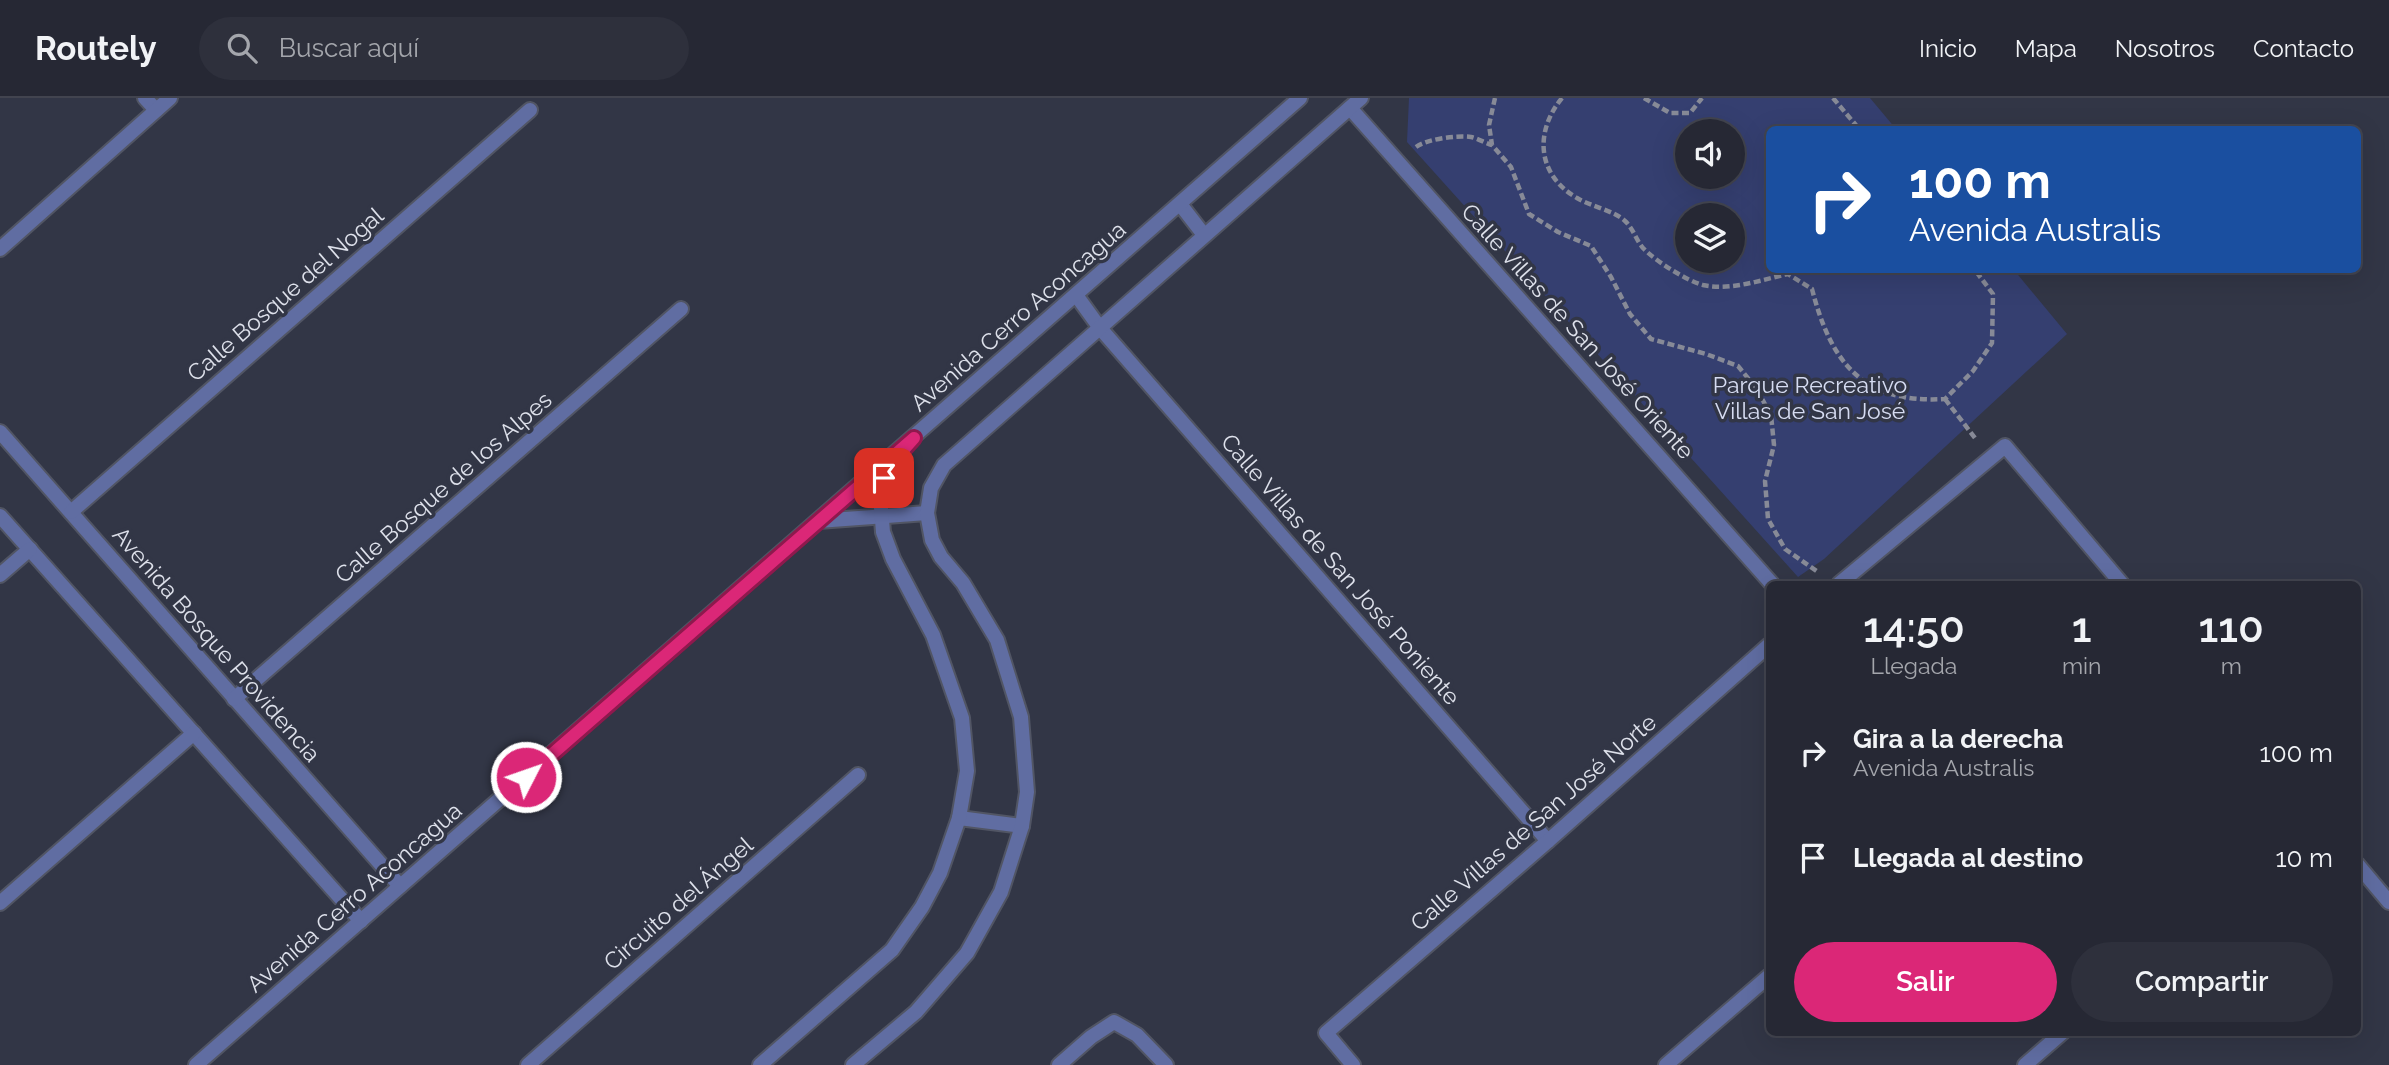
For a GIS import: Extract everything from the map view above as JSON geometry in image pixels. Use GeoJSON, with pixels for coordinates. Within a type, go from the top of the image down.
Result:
{"type":"FeatureCollection","features":[{"type":"Feature","properties":{"kind":"street"},"geometry":{"type":"LineString","coordinates":[[145,98],[156,110]]}},
{"type":"Feature","properties":{"kind":"street"},"geometry":{"type":"LineString","coordinates":[[0,249],[170,98]]}},
{"type":"Feature","properties":{"kind":"street","name":"Avenida Cerro Aconcagua"},"geometry":{"type":"LineString","coordinates":[[197,1065],[1300,98]]}},
{"type":"Feature","properties":{"kind":"street"},"geometry":{"type":"LineString","coordinates":[[853,1065],[916,1012],[967,953],[1001,892],[1021,826],[1027,792],[1021,718],[997,640],[963,583],[932,540],[927,513],[931,488],[944,465],[1356,103]]}},
{"type":"Feature","properties":{"kind":"street","name":"Calle Villas de San José Oriente"},"geometry":{"type":"LineString","coordinates":[[1356,103],[1397,161],[1769,581]]}},
{"type":"Feature","properties":{"kind":"street","name":"Calle Bosque del Nogal"},"geometry":{"type":"LineString","coordinates":[[71,512],[530,110]]}},
{"type":"Feature","properties":{"kind":"street"},"geometry":{"type":"LineString","coordinates":[[1180,204],[1204,235]]}},
{"type":"Feature","properties":{"kind":"street","name":"Calle Villas de San José Poniente"},"geometry":{"type":"LineString","coordinates":[[1076,295],[1100,328],[1548,841]]}},
{"type":"Feature","properties":{"kind":"street","name":"Calle Bosque de los Alpes"},"geometry":{"type":"LineString","coordinates":[[234,699],[681,309]]}},
{"type":"Feature","properties":{"kind":"street","name":"Avenida Bosque Providencia"},"geometry":{"type":"LineString","coordinates":[[0,432],[400,887]]}},
{"type":"Feature","properties":{"kind":"street"},"geometry":{"type":"LineString","coordinates":[[760,1065],[892,950],[922,907],[940,873],[959,818],[967,771],[962,718],[933,635],[893,559],[883,532],[884,478],[897,457],[914,438]]}},
{"type":"Feature","properties":{"kind":"street"},"geometry":{"type":"LineString","coordinates":[[1843,581],[2005,446],[2119,581]]}},
{"type":"Feature","properties":{"kind":"street"},"geometry":{"type":"LineString","coordinates":[[818,521],[927,513]]}},
{"type":"Feature","properties":{"kind":"street"},"geometry":{"type":"LineString","coordinates":[[0,516],[361,921]]}},
{"type":"Feature","properties":{"kind":"street"},"geometry":{"type":"LineString","coordinates":[[0,575],[30,549]]}},
{"type":"Feature","properties":{"kind":"street","name":"Calle Villas de San José Norte"},"geometry":{"type":"LineString","coordinates":[[1353,1065],[1326,1032],[1548,841],[1766,648]]}},
{"type":"Feature","properties":{"kind":"street"},"geometry":{"type":"LineString","coordinates":[[0,903],[194,733]]}},
{"type":"Feature","properties":{"kind":"street","name":"Circuito del Ángel"},"geometry":{"type":"LineString","coordinates":[[538,1062],[858,775]]}},
{"type":"Feature","properties":{"kind":"street"},"geometry":{"type":"LineString","coordinates":[[959,818],[1021,826]]}},
{"type":"Feature","properties":{"kind":"street"},"geometry":{"type":"LineString","coordinates":[[2361,869],[2389,902]]}},
{"type":"Feature","properties":{"kind":"street"},"geometry":{"type":"LineString","coordinates":[[1666,1065],[1766,979]]}},
{"type":"Feature","properties":{"kind":"street"},"geometry":{"type":"LineString","coordinates":[[1059,1065],[1091,1037],[1114,1022],[1137,1035],[1166,1065]]}},
{"type":"Feature","properties":{"kind":"street"},"geometry":{"type":"LineString","coordinates":[[2025,1065],[2058,1036]]}},
{"type":"Feature","properties":{"kind":"path"},"geometry":{"type":"LineString","coordinates":[[1492,145],[1489,125],[1495,98]]}},
{"type":"Feature","properties":{"kind":"path"},"geometry":{"type":"LineString","coordinates":[[1562,98],[1550,113],[1542,138],[1548,172],[1574,197],[1625,220],[1643,249],[1673,270],[1702,285],[1728,286],[1788,274],[1812,289],[1821,322],[1839,356],[1864,382],[1889,395],[1918,401],[1945,399],[1973,371],[1992,344],[1993,294],[1977,273]]}},
{"type":"Feature","properties":{"kind":"path"},"geometry":{"type":"LineString","coordinates":[[1644,98],[1670,113],[1690,113],[1702,98]]}},
{"type":"Feature","properties":{"kind":"path"},"geometry":{"type":"LineString","coordinates":[[1833,98],[1857,126]]}},
{"type":"Feature","properties":{"kind":"path"},"geometry":{"type":"LineString","coordinates":[[1397,161],[1421,143],[1437,139],[1471,137],[1492,145],[1511,167],[1529,214],[1558,232],[1591,246],[1630,314],[1651,339],[1738,366],[1756,388],[1771,415],[1774,445],[1765,481],[1768,519],[1785,549],[1825,577]]}},
{"type":"Feature","properties":{"kind":"path"},"geometry":{"type":"LineString","coordinates":[[1945,399],[1990,458]]}},
{"type":"Feature","properties":{"kind":"green space","name":"Parque Recreativo Villas de San José"},"geometry":{"type":"Polygon","coordinates":[[[1409,98],[1870,98],[1893,126],[1766,126],[1766,273],[2016,273],[2067,334],[1824,559],[1798,577],[1407,142],[1409,98]]]}},
{"type":"Feature","properties":{"kind":"route"},"geometry":{"type":"LineString","coordinates":[[526,777],[914,438],[897,457],[884,478]]}}]}
